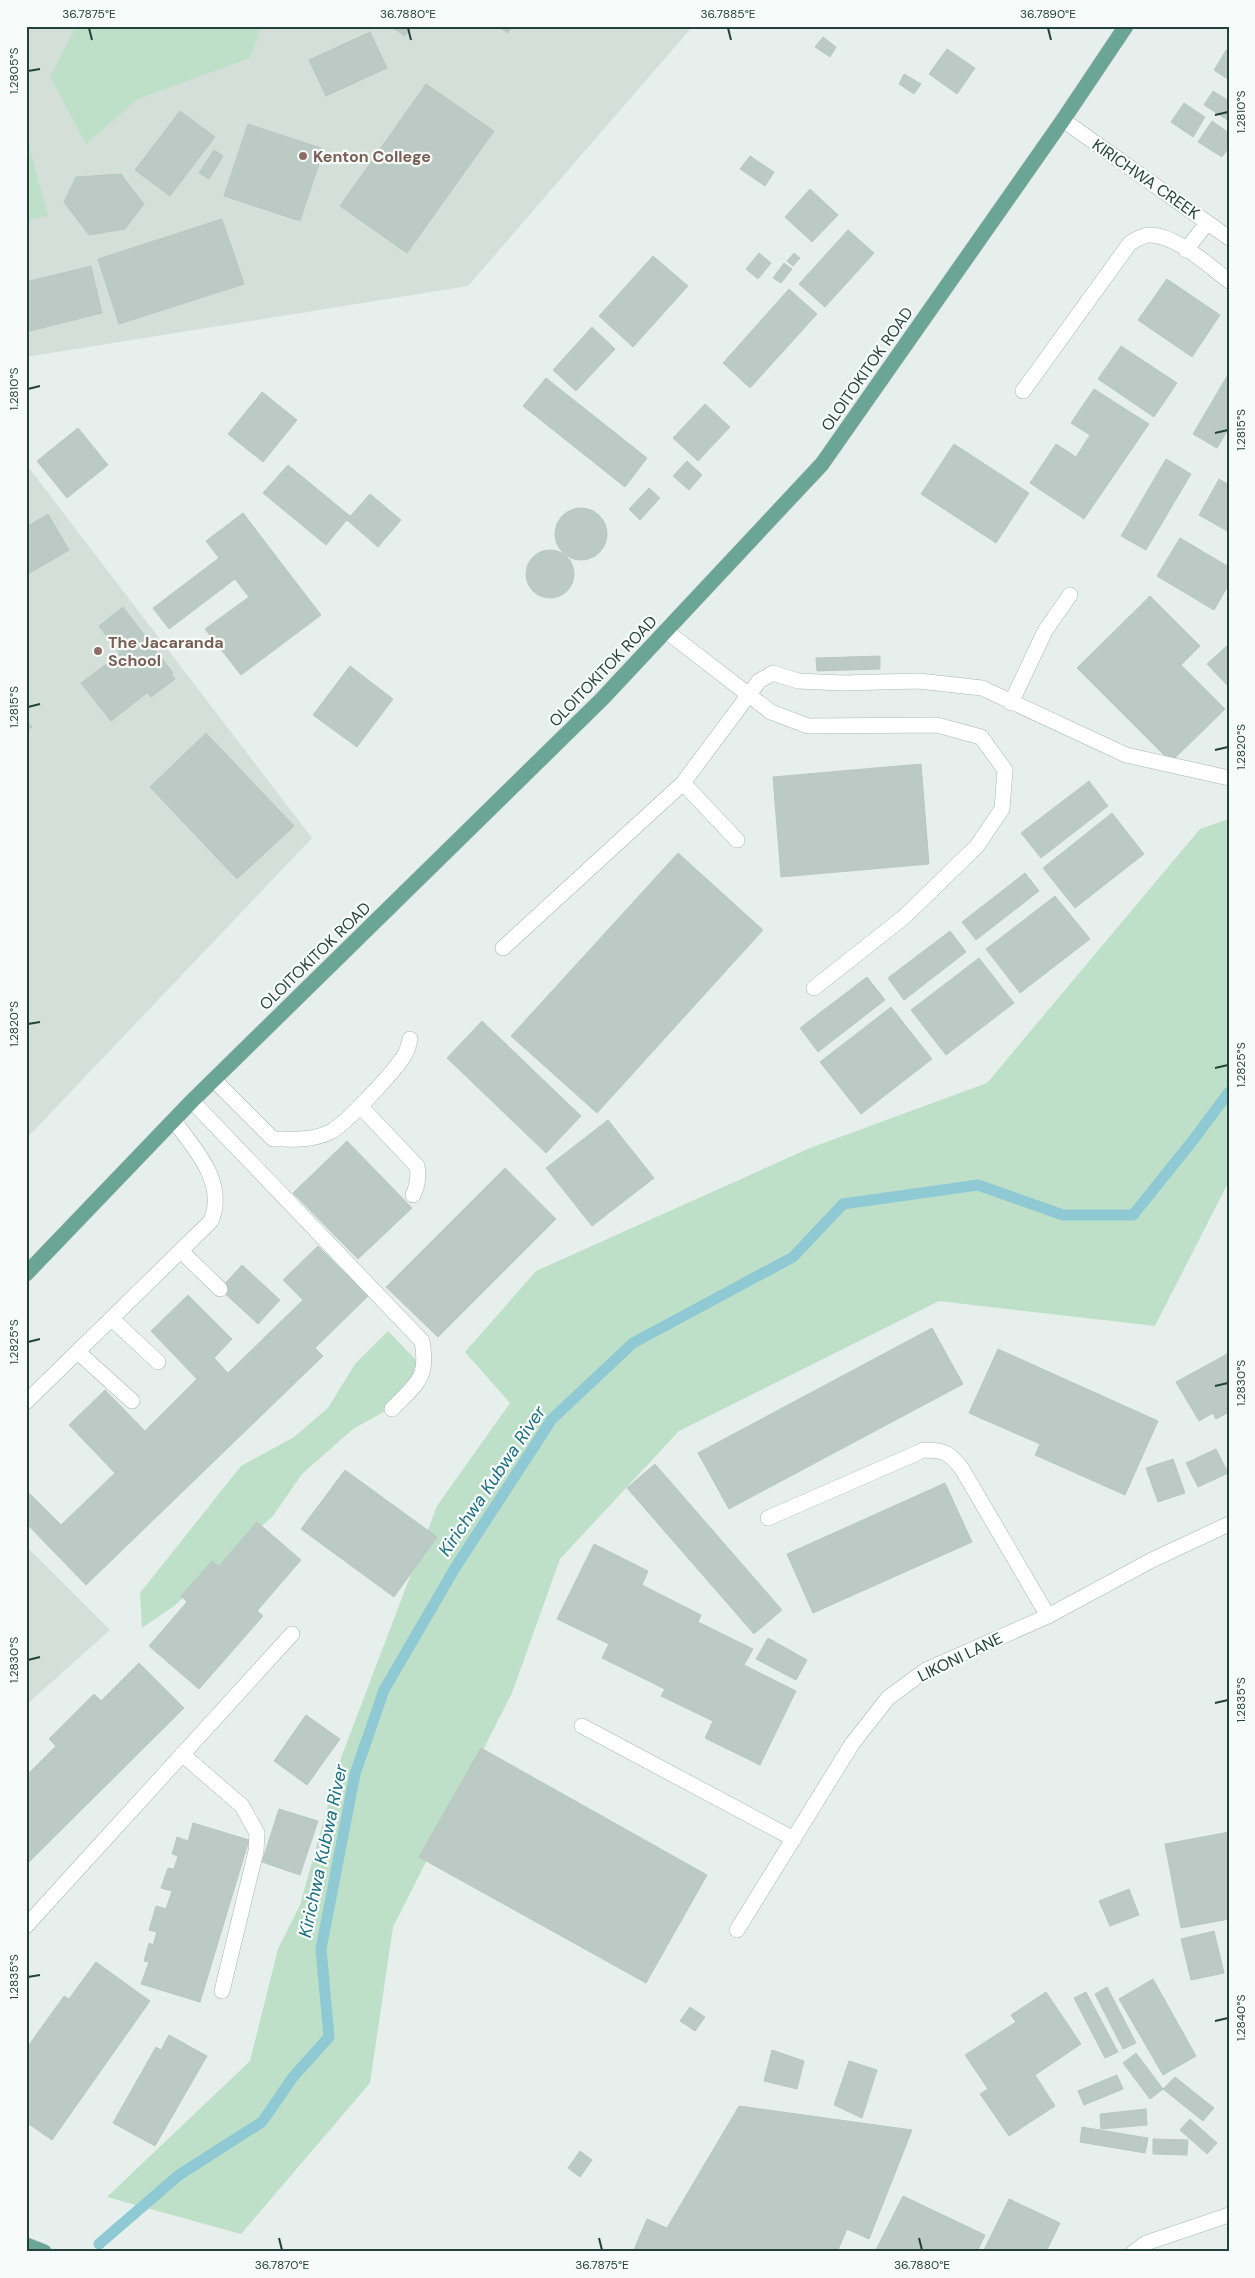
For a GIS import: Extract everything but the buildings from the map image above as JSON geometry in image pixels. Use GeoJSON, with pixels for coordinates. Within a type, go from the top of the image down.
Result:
{"type":"FeatureCollection","features":[{"type":"Feature","properties":{"kind":"main road","name":"OLOITOKITOK ROAD"},"geometry":{"type":"LineString","coordinates":[[26,1274],[192,1101],[602,699],[822,464],[1063,120],[1126,26]]}},
{"type":"Feature","properties":{"kind":"main road"},"geometry":{"type":"LineString","coordinates":[[26,2245],[44,2252]]}},
{"type":"Feature","properties":{"kind":"street","name":"KIRICHWA CREEK"},"geometry":{"type":"LineString","coordinates":[[1063,120],[1229,238]]}},
{"type":"Feature","properties":{"kind":"street"},"geometry":{"type":"LineString","coordinates":[[1186,250],[1208,223]]}},
{"type":"Feature","properties":{"kind":"street"},"geometry":{"type":"LineString","coordinates":[[1023,390],[1130,243],[1148,235],[1176,242],[1229,281]]}},
{"type":"Feature","properties":{"kind":"street"},"geometry":{"type":"LineString","coordinates":[[1011,703],[1045,631],[1070,595]]}},
{"type":"Feature","properties":{"kind":"street"},"geometry":{"type":"LineString","coordinates":[[666,630],[771,712],[808,726],[936,725],[982,737],[1004,770],[1002,809],[977,846],[904,917],[814,988]]}},
{"type":"Feature","properties":{"kind":"street"},"geometry":{"type":"LineString","coordinates":[[503,948],[683,783],[759,681],[773,672],[798,681],[842,683],[919,681],[982,688],[1126,755],[1229,778]]}},
{"type":"Feature","properties":{"kind":"street"},"geometry":{"type":"LineString","coordinates":[[683,783],[737,840]]}},
{"type":"Feature","properties":{"kind":"street"},"geometry":{"type":"LineString","coordinates":[[214,1080],[273,1139],[306,1140],[332,1131],[360,1106],[406,1053],[410,1039]]}},
{"type":"Feature","properties":{"kind":"street"},"geometry":{"type":"LineString","coordinates":[[192,1101],[422,1341],[425,1358],[422,1378],[392,1409]]}},
{"type":"Feature","properties":{"kind":"street"},"geometry":{"type":"LineString","coordinates":[[360,1106],[417,1166],[418,1186],[413,1195]]}},
{"type":"Feature","properties":{"kind":"street"},"geometry":{"type":"LineString","coordinates":[[26,1402],[211,1221],[215,1211],[215,1193],[212,1180],[202,1159],[174,1121]]}},
{"type":"Feature","properties":{"kind":"street"},"geometry":{"type":"LineString","coordinates":[[181,1251],[220,1290]]}},
{"type":"Feature","properties":{"kind":"street"},"geometry":{"type":"LineString","coordinates":[[112,1319],[158,1362]]}},
{"type":"Feature","properties":{"kind":"street"},"geometry":{"type":"LineString","coordinates":[[78,1352],[132,1401]]}},
{"type":"Feature","properties":{"kind":"street"},"geometry":{"type":"LineString","coordinates":[[768,1518],[924,1450],[941,1450],[953,1456],[962,1469],[1048,1616]]}},
{"type":"Feature","properties":{"kind":"street","name":"LIKONI LANE"},"geometry":{"type":"LineString","coordinates":[[737,1930],[852,1744],[888,1698],[926,1670],[1048,1616],[1152,1560],[1229,1524]]}},
{"type":"Feature","properties":{"kind":"street"},"geometry":{"type":"LineString","coordinates":[[26,1926],[292,1634]]}},
{"type":"Feature","properties":{"kind":"street"},"geometry":{"type":"LineString","coordinates":[[582,1726],[794,1839]]}},
{"type":"Feature","properties":{"kind":"street"},"geometry":{"type":"LineString","coordinates":[[182,1754],[242,1806],[257,1833],[256,1851],[222,1991]]}},
{"type":"Feature","properties":{"kind":"street"},"geometry":{"type":"LineString","coordinates":[[1134,2252],[1146,2243],[1229,2215]]}},
{"type":"Feature","properties":{"kind":"shaded area","name":"Kenton College"},"geometry":{"type":"Polygon","coordinates":[[[26,26],[693,26],[468,286],[26,357],[26,26]]]}},
{"type":"Feature","properties":{"kind":"shaded area","name":"The Jacaranda School"},"geometry":{"type":"Polygon","coordinates":[[[26,464],[312,838],[26,1139],[26,464]]]}},
{"type":"Feature","properties":{"kind":"shaded area"},"geometry":{"type":"Polygon","coordinates":[[[26,1546],[110,1630],[26,1705],[26,1546]]]}},
{"type":"Feature","properties":{"kind":"green space"},"geometry":{"type":"Polygon","coordinates":[[[76,26],[262,26],[250,58],[138,99],[86,144],[50,77],[76,26]]]}},
{"type":"Feature","properties":{"kind":"green space"},"geometry":{"type":"Polygon","coordinates":[[[26,134],[48,216],[26,220],[26,134]]]}},
{"type":"Feature","properties":{"kind":"green space"},"geometry":{"type":"Polygon","coordinates":[[[1229,819],[1229,1181],[1155,1326],[939,1301],[679,1431],[560,1559],[512,1693],[393,1927],[370,2083],[241,2234],[107,2197],[250,2061],[278,1949],[300,1905],[342,1755],[437,1506],[510,1403],[465,1352],[536,1271],[810,1148],[987,1083],[1200,829],[1229,819]]]}},
{"type":"Feature","properties":{"kind":"green space"},"geometry":{"type":"Polygon","coordinates":[[[388,1331],[420,1364],[405,1400],[353,1429],[302,1474],[273,1516],[174,1606],[142,1628],[140,1593],[241,1466],[294,1437],[328,1408],[355,1364],[388,1331]]]}},
{"type":"Feature","properties":{"kind":"waterway","name":"Kirichwa Kubwa River"},"geometry":{"type":"LineString","coordinates":[[99,2244],[179,2175],[262,2122],[293,2077],[329,2037],[321,1949],[355,1774],[384,1690],[455,1568],[552,1419],[633,1343],[793,1257],[843,1204],[978,1185],[1063,1215],[1133,1215],[1229,1092]]}},
{"type":"Feature","properties":{"kind":"place","name":"Kenton College"},"geometry":{"type":"Point","coordinates":[303,156]}},
{"type":"Feature","properties":{"kind":"place","name":"The Jacaranda School"},"geometry":{"type":"Point","coordinates":[98,651]}}]}
